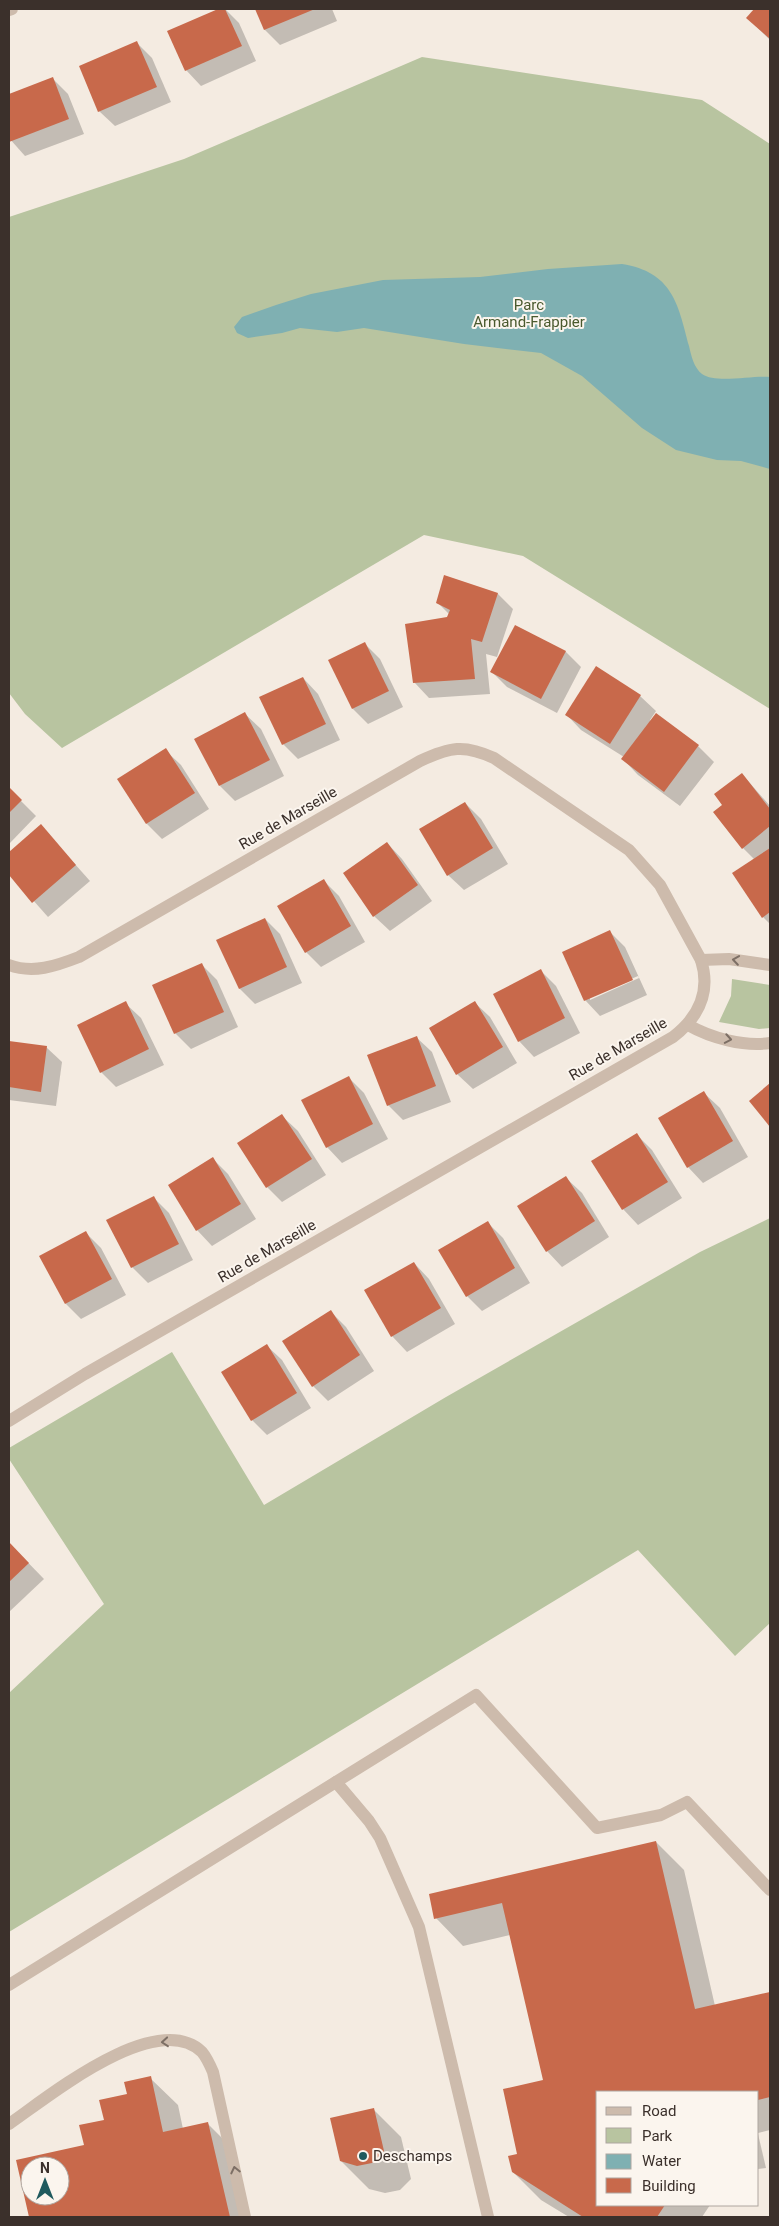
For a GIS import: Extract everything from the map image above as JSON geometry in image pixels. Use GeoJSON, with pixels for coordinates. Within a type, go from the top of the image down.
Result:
{"type":"FeatureCollection","features":[{"type":"Feature","properties":{"kind":"street","name":"Rue de Marseille"},"geometry":{"type":"LineString","coordinates":[[9,965],[34,969],[61,964],[79,957],[420,761],[448,749],[465,748],[478,750],[494,758],[629,850],[660,885],[701,960],[705,973],[704,991],[698,1011],[688,1025],[673,1037],[94,1369],[9,1420]]}},
{"type":"Feature","properties":{"kind":"street"},"geometry":{"type":"LineString","coordinates":[[701,960],[722,958],[770,965]]}},
{"type":"Feature","properties":{"kind":"street"},"geometry":{"type":"LineString","coordinates":[[688,1025],[714,1037],[752,1044],[770,1043]]}},
{"type":"Feature","properties":{"kind":"street"},"geometry":{"type":"LineString","coordinates":[[9,1985],[476,1695],[597,1828],[661,1815],[687,1802],[770,1890]]}},
{"type":"Feature","properties":{"kind":"street"},"geometry":{"type":"LineString","coordinates":[[336,1782],[369,1821],[380,1838],[419,1927],[488,2217]]}},
{"type":"Feature","properties":{"kind":"street"},"geometry":{"type":"LineString","coordinates":[[9,2124],[119,2052],[147,2044],[173,2041],[193,2046],[202,2052],[213,2072],[245,2217]]}},
{"type":"Feature","properties":{"kind":"green space","name":"Parc Armand-Frappier"},"geometry":{"type":"Polygon","coordinates":[[[422,57],[702,100],[770,144],[770,709],[523,556],[424,535],[62,748],[25,714],[9,693],[9,217],[184,159],[422,57]]]}},
{"type":"Feature","properties":{"kind":"green space"},"geometry":{"type":"Polygon","coordinates":[[[732,979],[770,985],[770,1028],[759,1029],[719,1022],[731,996],[732,979]]]}},
{"type":"Feature","properties":{"kind":"green space"},"geometry":{"type":"Polygon","coordinates":[[[770,1218],[770,1623],[735,1656],[638,1550],[9,1932],[9,1693],[104,1604],[9,1459],[9,1448],[172,1352],[264,1505],[446,1397],[700,1252],[770,1218]]]}},
{"type":"Feature","properties":{"kind":"water"},"geometry":{"type":"Polygon","coordinates":[[[622,264],[639,268],[652,274],[670,292],[681,316],[693,361],[702,374],[708,377],[725,379],[770,377],[770,469],[741,461],[717,460],[676,450],[642,428],[582,376],[541,353],[464,344],[364,328],[337,332],[300,328],[282,333],[248,338],[237,333],[234,327],[242,317],[276,305],[311,294],[383,280],[480,277],[548,269],[622,264]]]}},
{"type":"Feature","properties":{"kind":"building"},"geometry":{"type":"Polygon","coordinates":[[[218,9],[225,9],[242,46],[185,71],[167,31],[218,9]]]}},
{"type":"Feature","properties":{"kind":"building"},"geometry":{"type":"Polygon","coordinates":[[[255,9],[315,9],[264,30],[255,9]]]}},
{"type":"Feature","properties":{"kind":"building"},"geometry":{"type":"Polygon","coordinates":[[[754,9],[770,9],[770,39],[746,18],[754,9]]]}},
{"type":"Feature","properties":{"kind":"building"},"geometry":{"type":"Polygon","coordinates":[[[137,41],[157,87],[98,112],[79,66],[137,41]]]}},
{"type":"Feature","properties":{"kind":"building"},"geometry":{"type":"Polygon","coordinates":[[[53,77],[69,119],[9,142],[9,94],[53,77]]]}},
{"type":"Feature","properties":{"kind":"building"},"geometry":{"type":"Polygon","coordinates":[[[444,575],[498,593],[482,642],[471,639],[475,679],[413,683],[405,624],[447,617],[450,610],[436,603],[444,575]]]}},
{"type":"Feature","properties":{"kind":"building"},"geometry":{"type":"Polygon","coordinates":[[[515,625],[566,651],[541,699],[490,672],[515,625]]]}},
{"type":"Feature","properties":{"kind":"building"},"geometry":{"type":"Polygon","coordinates":[[[365,642],[389,691],[352,709],[328,660],[365,642]]]}},
{"type":"Feature","properties":{"kind":"building"},"geometry":{"type":"Polygon","coordinates":[[[596,666],[641,695],[610,744],[565,715],[596,666]]]}},
{"type":"Feature","properties":{"kind":"building"},"geometry":{"type":"Polygon","coordinates":[[[303,677],[326,724],[282,745],[259,697],[303,677]]]}},
{"type":"Feature","properties":{"kind":"building"},"geometry":{"type":"Polygon","coordinates":[[[245,712],[270,760],[219,786],[194,739],[245,712]]]}},
{"type":"Feature","properties":{"kind":"building"},"geometry":{"type":"Polygon","coordinates":[[[656,713],[699,745],[664,792],[621,759],[656,713]]]}},
{"type":"Feature","properties":{"kind":"building"},"geometry":{"type":"Polygon","coordinates":[[[166,748],[195,793],[146,824],[117,779],[166,748]]]}},
{"type":"Feature","properties":{"kind":"building"},"geometry":{"type":"Polygon","coordinates":[[[742,773],[770,809],[770,826],[742,849],[713,812],[722,805],[714,794],[742,773]]]}},
{"type":"Feature","properties":{"kind":"building"},"geometry":{"type":"Polygon","coordinates":[[[9,787],[22,800],[9,813],[9,787]]]}},
{"type":"Feature","properties":{"kind":"building"},"geometry":{"type":"Polygon","coordinates":[[[465,802],[493,848],[447,876],[419,829],[465,802]]]}},
{"type":"Feature","properties":{"kind":"building"},"geometry":{"type":"Polygon","coordinates":[[[41,824],[76,865],[32,903],[9,875],[9,852],[41,824]]]}},
{"type":"Feature","properties":{"kind":"building"},"geometry":{"type":"Polygon","coordinates":[[[387,842],[418,885],[373,917],[343,873],[387,842]]]}},
{"type":"Feature","properties":{"kind":"building"},"geometry":{"type":"Polygon","coordinates":[[[770,848],[770,912],[762,918],[732,873],[770,848]]]}},
{"type":"Feature","properties":{"kind":"building"},"geometry":{"type":"Polygon","coordinates":[[[324,879],[351,926],[305,953],[277,906],[324,879]]]}},
{"type":"Feature","properties":{"kind":"building"},"geometry":{"type":"Polygon","coordinates":[[[265,918],[287,967],[239,989],[216,940],[265,918]]]}},
{"type":"Feature","properties":{"kind":"building"},"geometry":{"type":"Polygon","coordinates":[[[610,930],[633,980],[584,1001],[562,952],[610,930]]]}},
{"type":"Feature","properties":{"kind":"building"},"geometry":{"type":"Polygon","coordinates":[[[202,963],[224,1012],[174,1034],[152,985],[202,963]]]}},
{"type":"Feature","properties":{"kind":"building"},"geometry":{"type":"Polygon","coordinates":[[[541,969],[565,1018],[518,1042],[493,994],[541,969]]]}},
{"type":"Feature","properties":{"kind":"building"},"geometry":{"type":"Polygon","coordinates":[[[126,1001],[149,1049],[100,1073],[77,1025],[126,1001]]]}},
{"type":"Feature","properties":{"kind":"building"},"geometry":{"type":"Polygon","coordinates":[[[475,1001],[503,1047],[456,1075],[429,1028],[475,1001]]]}},
{"type":"Feature","properties":{"kind":"building"},"geometry":{"type":"Polygon","coordinates":[[[417,1036],[436,1086],[387,1106],[367,1055],[417,1036]]]}},
{"type":"Feature","properties":{"kind":"building"},"geometry":{"type":"Polygon","coordinates":[[[9,1041],[47,1046],[41,1092],[9,1087],[9,1041]]]}},
{"type":"Feature","properties":{"kind":"building"},"geometry":{"type":"Polygon","coordinates":[[[349,1076],[373,1124],[326,1148],[301,1100],[349,1076]]]}},
{"type":"Feature","properties":{"kind":"building"},"geometry":{"type":"Polygon","coordinates":[[[770,1083],[770,1127],[749,1101],[770,1083]]]}},
{"type":"Feature","properties":{"kind":"building"},"geometry":{"type":"Polygon","coordinates":[[[704,1091],[733,1141],[687,1168],[658,1118],[704,1091]]]}},
{"type":"Feature","properties":{"kind":"building"},"geometry":{"type":"Polygon","coordinates":[[[282,1114],[312,1159],[266,1188],[237,1143],[282,1114]]]}},
{"type":"Feature","properties":{"kind":"building"},"geometry":{"type":"Polygon","coordinates":[[[637,1133],[668,1182],[622,1210],[591,1161],[637,1133]]]}},
{"type":"Feature","properties":{"kind":"building"},"geometry":{"type":"Polygon","coordinates":[[[213,1157],[241,1204],[196,1231],[168,1185],[213,1157]]]}},
{"type":"Feature","properties":{"kind":"building"},"geometry":{"type":"Polygon","coordinates":[[[566,1176],[595,1221],[546,1252],[517,1206],[566,1176]]]}},
{"type":"Feature","properties":{"kind":"building"},"geometry":{"type":"Polygon","coordinates":[[[154,1196],[179,1244],[131,1268],[106,1220],[154,1196]]]}},
{"type":"Feature","properties":{"kind":"building"},"geometry":{"type":"Polygon","coordinates":[[[488,1221],[515,1268],[466,1297],[438,1250],[488,1221]]]}},
{"type":"Feature","properties":{"kind":"building"},"geometry":{"type":"Polygon","coordinates":[[[86,1231],[112,1279],[65,1304],[39,1256],[86,1231]]]}},
{"type":"Feature","properties":{"kind":"building"},"geometry":{"type":"Polygon","coordinates":[[[414,1262],[441,1308],[391,1337],[364,1290],[414,1262]]]}},
{"type":"Feature","properties":{"kind":"building"},"geometry":{"type":"Polygon","coordinates":[[[331,1310],[360,1355],[312,1387],[282,1341],[331,1310]]]}},
{"type":"Feature","properties":{"kind":"building"},"geometry":{"type":"Polygon","coordinates":[[[267,1344],[297,1393],[251,1421],[221,1372],[267,1344]]]}},
{"type":"Feature","properties":{"kind":"building"},"geometry":{"type":"Polygon","coordinates":[[[9,1542],[29,1563],[9,1582],[9,1542]]]}},
{"type":"Feature","properties":{"kind":"building"},"geometry":{"type":"Polygon","coordinates":[[[656,1841],[695,2009],[770,1992],[770,2097],[759,2100],[759,2091],[596,2091],[596,2206],[664,2206],[657,2217],[583,2217],[512,2172],[508,2156],[517,2154],[503,2089],[543,2080],[502,1903],[434,1919],[429,1894],[656,1841]]]}},
{"type":"Feature","properties":{"kind":"building"},"geometry":{"type":"Polygon","coordinates":[[[151,2076],[163,2132],[208,2122],[230,2217],[29,2217],[26,2206],[70,2206],[70,2156],[34,2156],[84,2145],[79,2125],[104,2120],[99,2100],[127,2094],[124,2082],[151,2076]]]}},
{"type":"Feature","properties":{"kind":"building"},"geometry":{"type":"Polygon","coordinates":[[[374,2108],[384,2151],[372,2163],[357,2166],[340,2161],[330,2118],[374,2108]]]}},
{"type":"Feature","properties":{"kind":"building"},"geometry":{"type":"Polygon","coordinates":[[[20,2159],[20,2178],[16,2160],[20,2159]]]}},
{"type":"Feature","properties":{"kind":"place","name":"Deschamps"},"geometry":{"type":"Point","coordinates":[363,2156]}}]}
